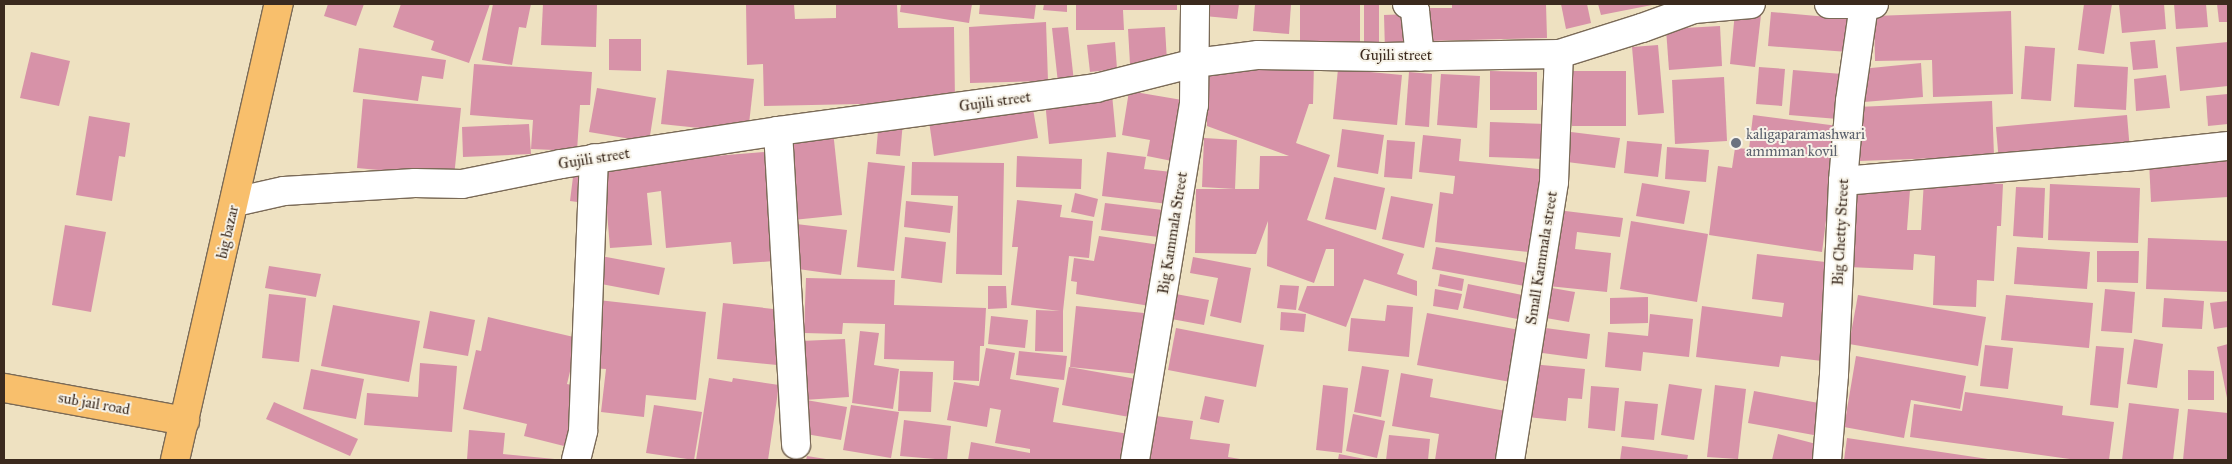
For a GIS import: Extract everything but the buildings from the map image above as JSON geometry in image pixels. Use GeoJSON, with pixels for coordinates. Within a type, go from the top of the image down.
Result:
{"type":"FeatureCollection","features":[{"type":"Feature","properties":{"kind":"main road","name":"big bazar"},"geometry":{"type":"LineString","coordinates":[[175,460],[279,4]]}},
{"type":"Feature","properties":{"kind":"main road","name":"sub jail road"},"geometry":{"type":"LineString","coordinates":[[4,388],[184,421]]}},
{"type":"Feature","properties":{"kind":"street","name":"Big Kammala Street"},"geometry":{"type":"LineString","coordinates":[[1136,460],[1194,105],[1195,4]]}},
{"type":"Feature","properties":{"kind":"street"},"geometry":{"type":"LineString","coordinates":[[1407,4],[1412,6],[1415,11],[1420,57]]}},
{"type":"Feature","properties":{"kind":"street","name":"Gujili street"},"geometry":{"type":"LineString","coordinates":[[235,202],[284,191],[415,183],[462,184],[594,158],[1096,88],[1195,63],[1258,55],[1420,57],[1559,54],[1642,28],[1693,6],[1751,4]]}},
{"type":"Feature","properties":{"kind":"street"},"geometry":{"type":"LineString","coordinates":[[1829,4],[1869,4]]}},
{"type":"Feature","properties":{"kind":"street","name":"Big Chetty Street"},"geometry":{"type":"LineString","coordinates":[[1827,460],[1850,101],[1869,4]]}},
{"type":"Feature","properties":{"kind":"street","name":"Small Kammala street"},"geometry":{"type":"LineString","coordinates":[[1510,460],[1554,182],[1559,54]]}},
{"type":"Feature","properties":{"kind":"street"},"geometry":{"type":"LineString","coordinates":[[778,131],[796,444]]}},
{"type":"Feature","properties":{"kind":"street"},"geometry":{"type":"LineString","coordinates":[[1844,181],[2125,157],[2228,146]]}},
{"type":"Feature","properties":{"kind":"street"},"geometry":{"type":"LineString","coordinates":[[576,460],[583,431],[594,158]]}},
{"type":"Feature","properties":{"kind":"place","name":"kaligaparamashwari ammman kovil"},"geometry":{"type":"Point","coordinates":[1736,143]}}]}
